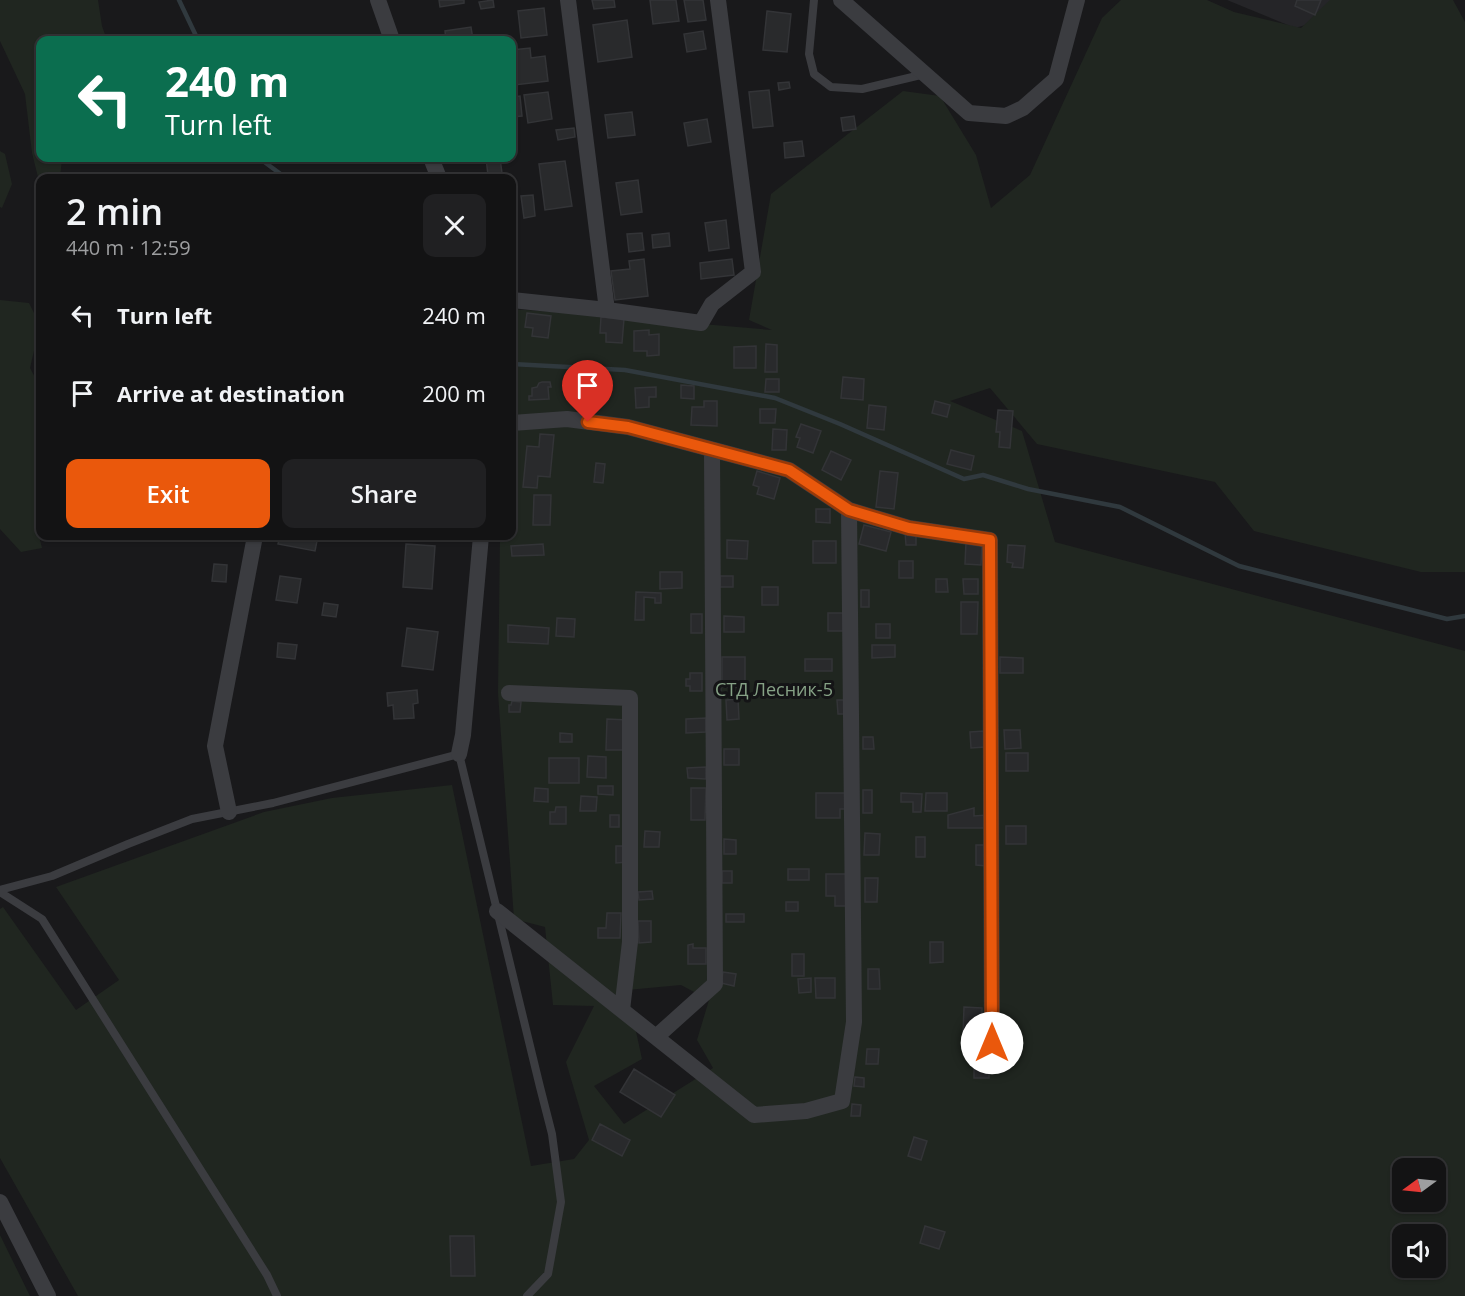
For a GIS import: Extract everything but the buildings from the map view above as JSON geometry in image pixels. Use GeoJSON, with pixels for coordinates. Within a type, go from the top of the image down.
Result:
{"type":"FeatureCollection","features":[{"type":"Feature","properties":{"kind":"street"},"geometry":{"type":"LineString","coordinates":[[378,0],[391,36]]}},
{"type":"Feature","properties":{"kind":"street"},"geometry":{"type":"LineString","coordinates":[[568,0],[607,310]]}},
{"type":"Feature","properties":{"kind":"street"},"geometry":{"type":"LineString","coordinates":[[516,300],[701,322],[712,304],[753,272],[718,0]]}},
{"type":"Feature","properties":{"kind":"street"},"geometry":{"type":"LineString","coordinates":[[840,0],[969,112],[1006,116],[1023,108],[1056,79],[1077,0]]}},
{"type":"Feature","properties":{"kind":"street"},"geometry":{"type":"LineString","coordinates":[[516,423],[567,419],[628,427],[789,470],[849,510],[909,528],[990,540],[992,1043]]}},
{"type":"Feature","properties":{"kind":"street"},"geometry":{"type":"LineString","coordinates":[[656,1037],[715,984],[712,450]]}},
{"type":"Feature","properties":{"kind":"street"},"geometry":{"type":"LineString","coordinates":[[497,911],[754,1115],[806,1111],[842,1101],[854,1022],[849,510]]}},
{"type":"Feature","properties":{"kind":"street"},"geometry":{"type":"LineString","coordinates":[[229,812],[215,746],[254,540]]}},
{"type":"Feature","properties":{"kind":"street"},"geometry":{"type":"LineString","coordinates":[[459,754],[463,735],[481,540]]}},
{"type":"Feature","properties":{"kind":"street"},"geometry":{"type":"LineString","coordinates":[[509,693],[630,698],[630,942],[622,1010]]}},
{"type":"Feature","properties":{"kind":"street"},"geometry":{"type":"LineString","coordinates":[[0,1202],[48,1296]]}},
{"type":"Feature","properties":{"kind":"lane"},"geometry":{"type":"LineString","coordinates":[[814,0],[809,54],[814,74],[831,87],[862,90],[926,74]]}},
{"type":"Feature","properties":{"kind":"lane"},"geometry":{"type":"LineString","coordinates":[[0,891],[52,876],[192,819],[316,792],[459,754],[552,1134],[561,1202],[548,1274],[527,1296]]}},
{"type":"Feature","properties":{"kind":"lane"},"geometry":{"type":"LineString","coordinates":[[0,891],[42,919],[267,1275],[277,1296]]}},
{"type":"Feature","properties":{"kind":"shaded area"},"geometry":{"type":"Polygon","coordinates":[[[1227,0],[1367,0],[1365,8],[1295,28],[1227,0]]]}},
{"type":"Feature","properties":{"kind":"green space"},"geometry":{"type":"Polygon","coordinates":[[[0,0],[98,0],[106,36],[36,36],[36,162],[62,162],[60,174],[37,174],[32,153],[25,94],[0,41],[0,0]]]}},
{"type":"Feature","properties":{"kind":"green space","name":"СТД Лесник-5"},"geometry":{"type":"Polygon","coordinates":[[[1121,0],[1207,0],[1234,12],[1301,28],[1330,0],[1453,0],[1465,22],[1465,572],[1421,572],[1254,531],[1215,482],[1037,444],[990,388],[950,401],[1022,431],[1055,542],[1465,651],[1465,1296],[78,1296],[0,1158],[0,909],[3,907],[76,1010],[119,980],[56,887],[264,812],[332,798],[452,785],[531,1166],[574,1159],[589,1140],[566,1062],[594,1006],[553,1005],[545,927],[514,919],[498,693],[500,540],[516,540],[516,309],[772,330],[749,320],[771,194],[903,91],[940,96],[976,155],[991,208],[1030,175],[1102,18],[1121,0]],[[681,985],[627,990],[642,1059],[594,1086],[624,1124],[713,1068],[697,1040],[709,1000],[681,985]]]}},
{"type":"Feature","properties":{"kind":"green space"},"geometry":{"type":"Polygon","coordinates":[[[0,151],[5,154],[12,184],[2,208],[0,207],[0,151]]]}},
{"type":"Feature","properties":{"kind":"green space"},"geometry":{"type":"Polygon","coordinates":[[[0,300],[29,303],[36,317],[36,342],[30,368],[36,379],[36,540],[40,540],[42,548],[21,552],[0,529],[0,300]]]}},
{"type":"Feature","properties":{"kind":"green space"},"geometry":{"type":"Polygon","coordinates":[[[0,1235],[30,1296],[0,1296],[0,1235]]]}},
{"type":"Feature","properties":{"kind":"waterway"},"geometry":{"type":"LineString","coordinates":[[179,0],[196,36]]}},
{"type":"Feature","properties":{"kind":"waterway"},"geometry":{"type":"LineString","coordinates":[[264,162],[281,174]]}},
{"type":"Feature","properties":{"kind":"waterway"},"geometry":{"type":"LineString","coordinates":[[516,364],[625,370],[775,398],[964,479],[983,475],[1028,489],[1120,507],[1239,566],[1447,619],[1465,616]]}},
{"type":"Feature","properties":{"kind":"route"},"geometry":{"type":"LineString","coordinates":[[588,422],[628,427],[789,470],[849,510],[909,528],[990,540],[992,1043]]}}]}
